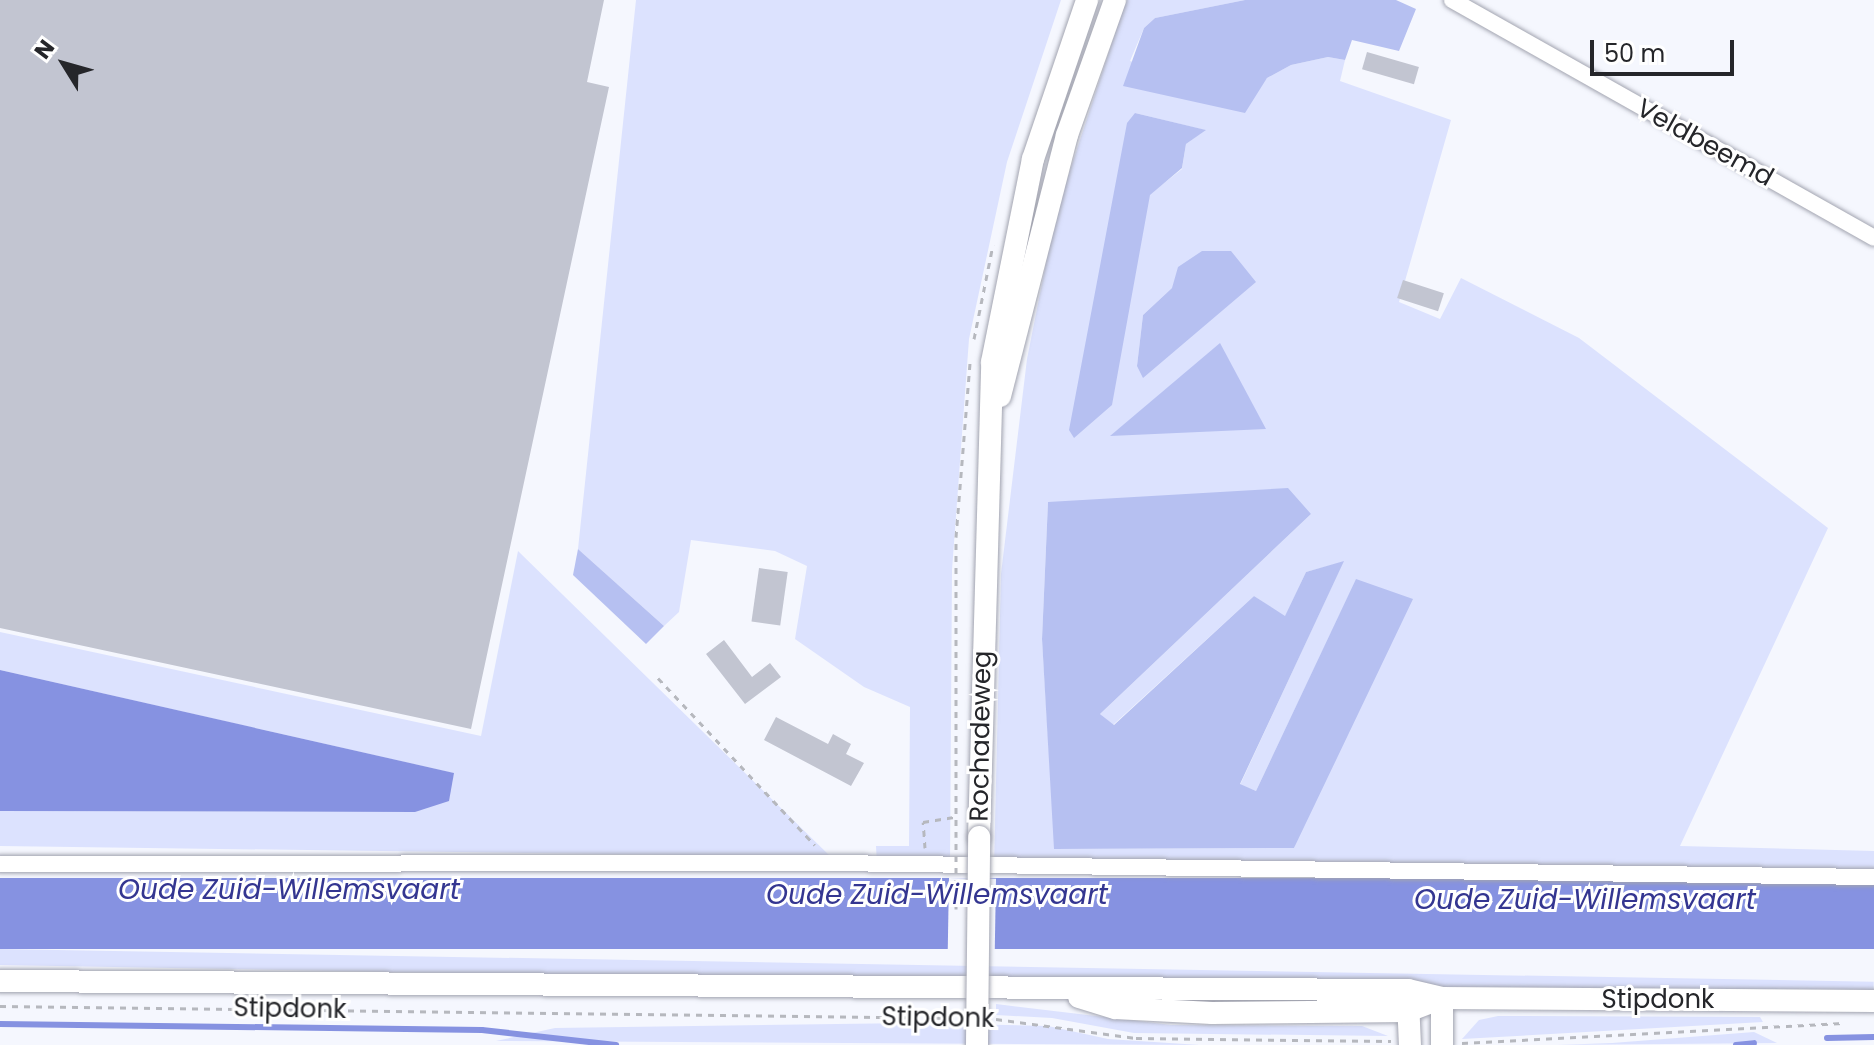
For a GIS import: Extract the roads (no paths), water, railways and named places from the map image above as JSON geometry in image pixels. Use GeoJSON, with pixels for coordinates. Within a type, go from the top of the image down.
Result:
{"type":"FeatureCollection","features":[{"type":"Feature","properties":{"kind":"main road","name":"Rochadeweg"},"geometry":{"type":"LineString","coordinates":[[977,1045],[979,837],[992,362],[1021,211],[1044,122],[1087,0]]}},
{"type":"Feature","properties":{"kind":"main road","name":"Rochadeweg"},"geometry":{"type":"LineString","coordinates":[[992,428],[1067,135],[1115,0]]}},
{"type":"Feature","properties":{"kind":"main road","name":"Stipdonk"},"geometry":{"type":"LineString","coordinates":[[0,981],[1052,989],[1408,1001],[1442,998],[1874,1001]]}},
{"type":"Feature","properties":{"kind":"main road"},"geometry":{"type":"LineString","coordinates":[[1442,998],[1442,1044]]}},
{"type":"Feature","properties":{"kind":"main road"},"geometry":{"type":"LineString","coordinates":[[1408,1001],[1410,1044]]}},
{"type":"Feature","properties":{"kind":"street","name":"Veldbeemd"},"geometry":{"type":"LineString","coordinates":[[1452,0],[1874,238]]}},
{"type":"Feature","properties":{"kind":"street"},"geometry":{"type":"LineString","coordinates":[[0,864],[831,863],[1874,877]]}},
{"type":"Feature","properties":{"kind":"water"},"geometry":{"type":"Polygon","coordinates":[[[0,670],[454,773],[449,801],[415,812],[0,811],[0,670]]]}},
{"type":"Feature","properties":{"kind":"water","name":"Oude Zuid-Willemsvaart"},"geometry":{"type":"Polygon","coordinates":[[[0,878],[1874,878],[1874,949],[0,949],[0,878]]]}},
{"type":"Feature","properties":{"kind":"waterway"},"geometry":{"type":"LineString","coordinates":[[0,1024],[482,1030],[616,1045]]}},
{"type":"Feature","properties":{"kind":"waterway"},"geometry":{"type":"LineString","coordinates":[[1827,1038],[1874,1037]]}},
{"type":"Feature","properties":{"kind":"waterway"},"geometry":{"type":"LineString","coordinates":[[1736,1045],[1754,1043]]}}]}
